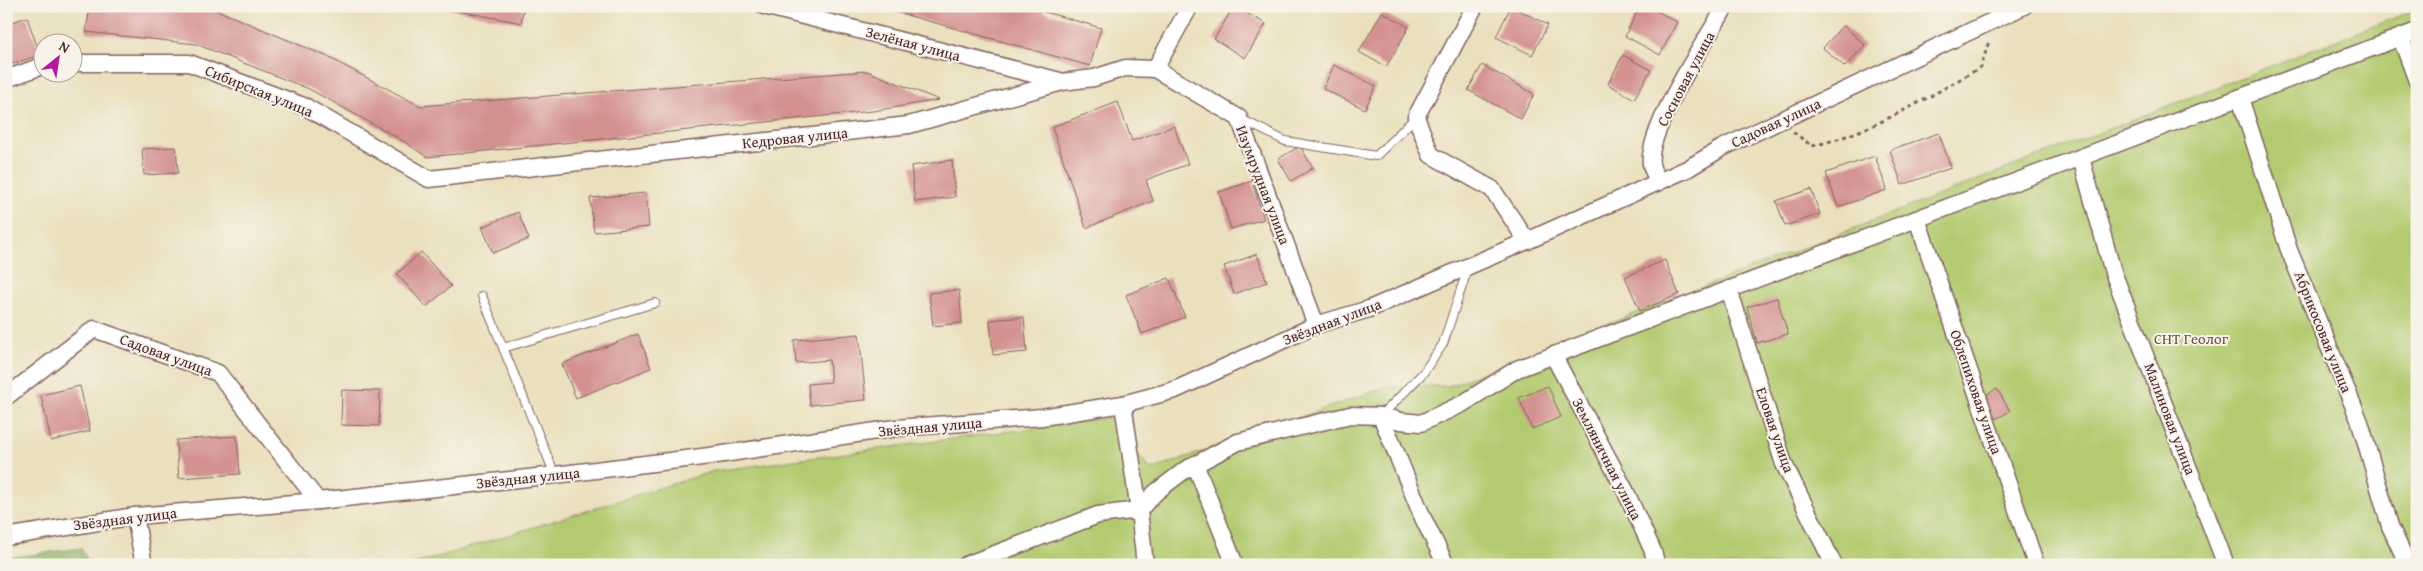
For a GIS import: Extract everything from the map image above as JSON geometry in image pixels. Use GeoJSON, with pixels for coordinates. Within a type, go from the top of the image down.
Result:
{"type":"FeatureCollection","features":[{"type":"Feature","properties":{"kind":"street","name":"Зелёная улица"},"geometry":{"type":"LineString","coordinates":[[764,6],[1062,82]]}},
{"type":"Feature","properties":{"kind":"street"},"geometry":{"type":"LineString","coordinates":[[1155,69],[1190,6]]}},
{"type":"Feature","properties":{"kind":"street"},"geometry":{"type":"LineString","coordinates":[[1475,6],[1416,116],[1431,155],[1492,190],[1528,241]]}},
{"type":"Feature","properties":{"kind":"street","name":"Сосновая улица"},"geometry":{"type":"LineString","coordinates":[[1659,182],[1651,165],[1652,147],[1665,112],[1726,6]]}},
{"type":"Feature","properties":{"kind":"street","name":"Садовая улица"},"geometry":{"type":"LineString","coordinates":[[1528,241],[1659,182],[1722,148],[1990,18],[2024,6]]}},
{"type":"Feature","properties":{"kind":"street"},"geometry":{"type":"LineString","coordinates":[[966,565],[1098,515],[1139,510],[1156,492],[1196,464],[1238,442],[1350,415],[1380,416],[1400,421],[1421,423],[1462,404],[1517,369],[2417,31]]}},
{"type":"Feature","properties":{"kind":"street"},"geometry":{"type":"LineString","coordinates":[[2401,38],[2417,81]]}},
{"type":"Feature","properties":{"kind":"street","name":"Сибирская улица"},"geometry":{"type":"LineString","coordinates":[[82,63],[189,63],[306,107],[429,179]]}},
{"type":"Feature","properties":{"kind":"street","name":"Кедровая улица"},"geometry":{"type":"LineString","coordinates":[[429,179],[909,125],[1062,82],[1094,78],[1125,68],[1155,69]]}},
{"type":"Feature","properties":{"kind":"street","name":"Изумрудная улица"},"geometry":{"type":"LineString","coordinates":[[1155,69],[1238,118],[1316,325]]}},
{"type":"Feature","properties":{"kind":"street"},"geometry":{"type":"LineString","coordinates":[[6,79],[32,70]]}},
{"type":"Feature","properties":{"kind":"street","name":"Абрикосовая улица"},"geometry":{"type":"LineString","coordinates":[[2240,98],[2289,250],[2360,422],[2390,526],[2408,565]]}},
{"type":"Feature","properties":{"kind":"street","name":"Малиновая улица"},"geometry":{"type":"LineString","coordinates":[[2081,158],[2113,272],[2226,565]]}},
{"type":"Feature","properties":{"kind":"street","name":"Облепиховая улица"},"geometry":{"type":"LineString","coordinates":[[1917,219],[2036,565]]}},
{"type":"Feature","properties":{"kind":"street","name":"Звёздная улица"},"geometry":{"type":"LineString","coordinates":[[6,537],[135,516],[318,501],[555,475],[710,456],[896,428],[1042,417],[1123,404],[1176,390],[1316,325],[1369,309],[1528,241]]}},
{"type":"Feature","properties":{"kind":"street","name":"Еловая улица"},"geometry":{"type":"LineString","coordinates":[[1729,290],[1784,464],[1834,565]]}},
{"type":"Feature","properties":{"kind":"street","name":"Садовая улица"},"geometry":{"type":"LineString","coordinates":[[6,397],[94,329],[218,373],[318,501]]}},
{"type":"Feature","properties":{"kind":"street","name":"Земляничная улица"},"geometry":{"type":"LineString","coordinates":[[1553,355],[1625,490],[1652,549],[1657,565]]}},
{"type":"Feature","properties":{"kind":"street"},"geometry":{"type":"LineString","coordinates":[[1123,404],[1139,510],[1145,565]]}},
{"type":"Feature","properties":{"kind":"street"},"geometry":{"type":"LineString","coordinates":[[1380,416],[1446,565]]}},
{"type":"Feature","properties":{"kind":"street"},"geometry":{"type":"LineString","coordinates":[[1196,464],[1235,565]]}},
{"type":"Feature","properties":{"kind":"street"},"geometry":{"type":"LineString","coordinates":[[135,516],[144,565]]}},
{"type":"Feature","properties":{"kind":"lane"},"geometry":{"type":"LineString","coordinates":[[1238,118],[1285,142],[1376,156],[1416,116]]}},
{"type":"Feature","properties":{"kind":"lane"},"geometry":{"type":"LineString","coordinates":[[1380,416],[1423,373],[1443,344],[1468,267]]}},
{"type":"Feature","properties":{"kind":"lane"},"geometry":{"type":"LineString","coordinates":[[482,296],[555,475]]}},
{"type":"Feature","properties":{"kind":"lane"},"geometry":{"type":"LineString","coordinates":[[503,348],[655,302]]}},
{"type":"Feature","properties":{"kind":"path"},"geometry":{"type":"LineString","coordinates":[[1779,122],[1812,146],[1844,138],[1914,105],[1981,67],[1990,18]]}},
{"type":"Feature","properties":{"kind":"green space","name":"СНТ Геолог"},"geometry":{"type":"Polygon","coordinates":[[[2417,9],[2417,565],[412,565],[714,471],[1108,418],[1151,470],[1386,387],[1449,386],[2417,9]]]}},
{"type":"Feature","properties":{"kind":"green space"},"geometry":{"type":"Polygon","coordinates":[[[81,548],[90,565],[6,565],[6,558],[81,548]]]}},
{"type":"Feature","properties":{"kind":"building"},"geometry":{"type":"Polygon","coordinates":[[[90,6],[198,6],[212,8],[328,57],[420,106],[867,71],[939,100],[873,111],[427,157],[400,139],[309,89],[196,44],[86,32],[90,6]]]}},
{"type":"Feature","properties":{"kind":"building"},"geometry":{"type":"Polygon","coordinates":[[[433,6],[524,6],[521,23],[433,6]]]}},
{"type":"Feature","properties":{"kind":"building"},"geometry":{"type":"Polygon","coordinates":[[[1024,6],[1101,28],[1090,66],[878,7],[1024,6]]]}},
{"type":"Feature","properties":{"kind":"building"},"geometry":{"type":"Polygon","coordinates":[[[1234,6],[1266,24],[1245,58],[1214,39],[1234,6]]]}},
{"type":"Feature","properties":{"kind":"building"},"geometry":{"type":"Polygon","coordinates":[[[1511,6],[1548,25],[1532,55],[1496,37],[1511,6]]]}},
{"type":"Feature","properties":{"kind":"building"},"geometry":{"type":"Polygon","coordinates":[[[1640,6],[1648,6],[1677,22],[1660,55],[1625,36],[1640,6]]]}},
{"type":"Feature","properties":{"kind":"building"},"geometry":{"type":"Polygon","coordinates":[[[1382,12],[1409,27],[1386,67],[1359,52],[1382,12]]]}},
{"type":"Feature","properties":{"kind":"building"},"geometry":{"type":"Polygon","coordinates":[[[27,17],[32,32],[32,58],[6,66],[6,24],[27,17]]]}},
{"type":"Feature","properties":{"kind":"building"},"geometry":{"type":"Polygon","coordinates":[[[1843,25],[1865,45],[1845,67],[1823,48],[1843,25]]]}},
{"type":"Feature","properties":{"kind":"building"},"geometry":{"type":"Polygon","coordinates":[[[1623,55],[1651,70],[1634,99],[1608,84],[1623,55]]]}},
{"type":"Feature","properties":{"kind":"building"},"geometry":{"type":"Polygon","coordinates":[[[1334,65],[1376,86],[1365,109],[1323,89],[1334,65]]]}},
{"type":"Feature","properties":{"kind":"building"},"geometry":{"type":"Polygon","coordinates":[[[1482,65],[1534,94],[1521,119],[1468,90],[1482,65]]]}},
{"type":"Feature","properties":{"kind":"building"},"geometry":{"type":"Polygon","coordinates":[[[1118,102],[1132,141],[1174,126],[1188,164],[1146,180],[1153,201],[1086,228],[1052,127],[1118,102]]]}},
{"type":"Feature","properties":{"kind":"building"},"geometry":{"type":"Polygon","coordinates":[[[1939,133],[1951,168],[1902,185],[1890,150],[1939,133]]]}},
{"type":"Feature","properties":{"kind":"building"},"geometry":{"type":"Polygon","coordinates":[[[1300,146],[1313,168],[1291,181],[1278,159],[1300,146]]]}},
{"type":"Feature","properties":{"kind":"building"},"geometry":{"type":"Polygon","coordinates":[[[176,147],[178,173],[144,175],[142,149],[176,147]]]}},
{"type":"Feature","properties":{"kind":"building"},"geometry":{"type":"Polygon","coordinates":[[[1875,156],[1887,190],[1838,207],[1826,173],[1875,156]]]}},
{"type":"Feature","properties":{"kind":"building"},"geometry":{"type":"Polygon","coordinates":[[[952,160],[955,197],[915,202],[911,166],[952,160]]]}},
{"type":"Feature","properties":{"kind":"building"},"geometry":{"type":"Polygon","coordinates":[[[1252,181],[1264,219],[1231,229],[1219,192],[1252,181]]]}},
{"type":"Feature","properties":{"kind":"building"},"geometry":{"type":"Polygon","coordinates":[[[1811,189],[1820,214],[1785,226],[1776,201],[1811,189]]]}},
{"type":"Feature","properties":{"kind":"building"},"geometry":{"type":"Polygon","coordinates":[[[646,193],[649,227],[594,232],[590,198],[646,193]]]}},
{"type":"Feature","properties":{"kind":"building"},"geometry":{"type":"Polygon","coordinates":[[[518,212],[529,239],[493,253],[482,227],[518,212]]]}},
{"type":"Feature","properties":{"kind":"building"},"geometry":{"type":"Polygon","coordinates":[[[421,252],[451,286],[426,307],[397,274],[421,252]]]}},
{"type":"Feature","properties":{"kind":"building"},"geometry":{"type":"Polygon","coordinates":[[[1257,254],[1267,282],[1234,294],[1224,266],[1257,254]]]}},
{"type":"Feature","properties":{"kind":"building"},"geometry":{"type":"Polygon","coordinates":[[[1665,260],[1679,294],[1640,311],[1625,277],[1665,260]]]}},
{"type":"Feature","properties":{"kind":"building"},"geometry":{"type":"Polygon","coordinates":[[[1169,278],[1185,317],[1142,334],[1126,295],[1169,278]]]}},
{"type":"Feature","properties":{"kind":"building"},"geometry":{"type":"Polygon","coordinates":[[[959,290],[962,323],[933,326],[929,293],[959,290]]]}},
{"type":"Feature","properties":{"kind":"building"},"geometry":{"type":"Polygon","coordinates":[[[1777,298],[1788,334],[1757,343],[1747,307],[1777,298]]]}},
{"type":"Feature","properties":{"kind":"building"},"geometry":{"type":"Polygon","coordinates":[[[1024,317],[1027,352],[993,355],[990,320],[1024,317]]]}},
{"type":"Feature","properties":{"kind":"building"},"geometry":{"type":"Polygon","coordinates":[[[638,334],[651,368],[576,398],[562,364],[638,334]]]}},
{"type":"Feature","properties":{"kind":"building"},"geometry":{"type":"Polygon","coordinates":[[[859,334],[866,400],[810,405],[808,384],[831,382],[829,360],[796,363],[794,340],[859,334]]]}},
{"type":"Feature","properties":{"kind":"building"},"geometry":{"type":"Polygon","coordinates":[[[80,386],[90,431],[51,441],[41,395],[80,386]]]}},
{"type":"Feature","properties":{"kind":"building"},"geometry":{"type":"Polygon","coordinates":[[[1548,386],[1561,417],[1532,429],[1519,398],[1548,386]]]}},
{"type":"Feature","properties":{"kind":"building"},"geometry":{"type":"Polygon","coordinates":[[[1997,389],[2010,411],[1994,420],[1981,398],[1997,389]]]}},
{"type":"Feature","properties":{"kind":"building"},"geometry":{"type":"Polygon","coordinates":[[[342,390],[380,391],[379,426],[341,425],[342,390]]]}},
{"type":"Feature","properties":{"kind":"building"},"geometry":{"type":"Polygon","coordinates":[[[237,436],[240,474],[179,478],[176,440],[237,436]]]}}]}
